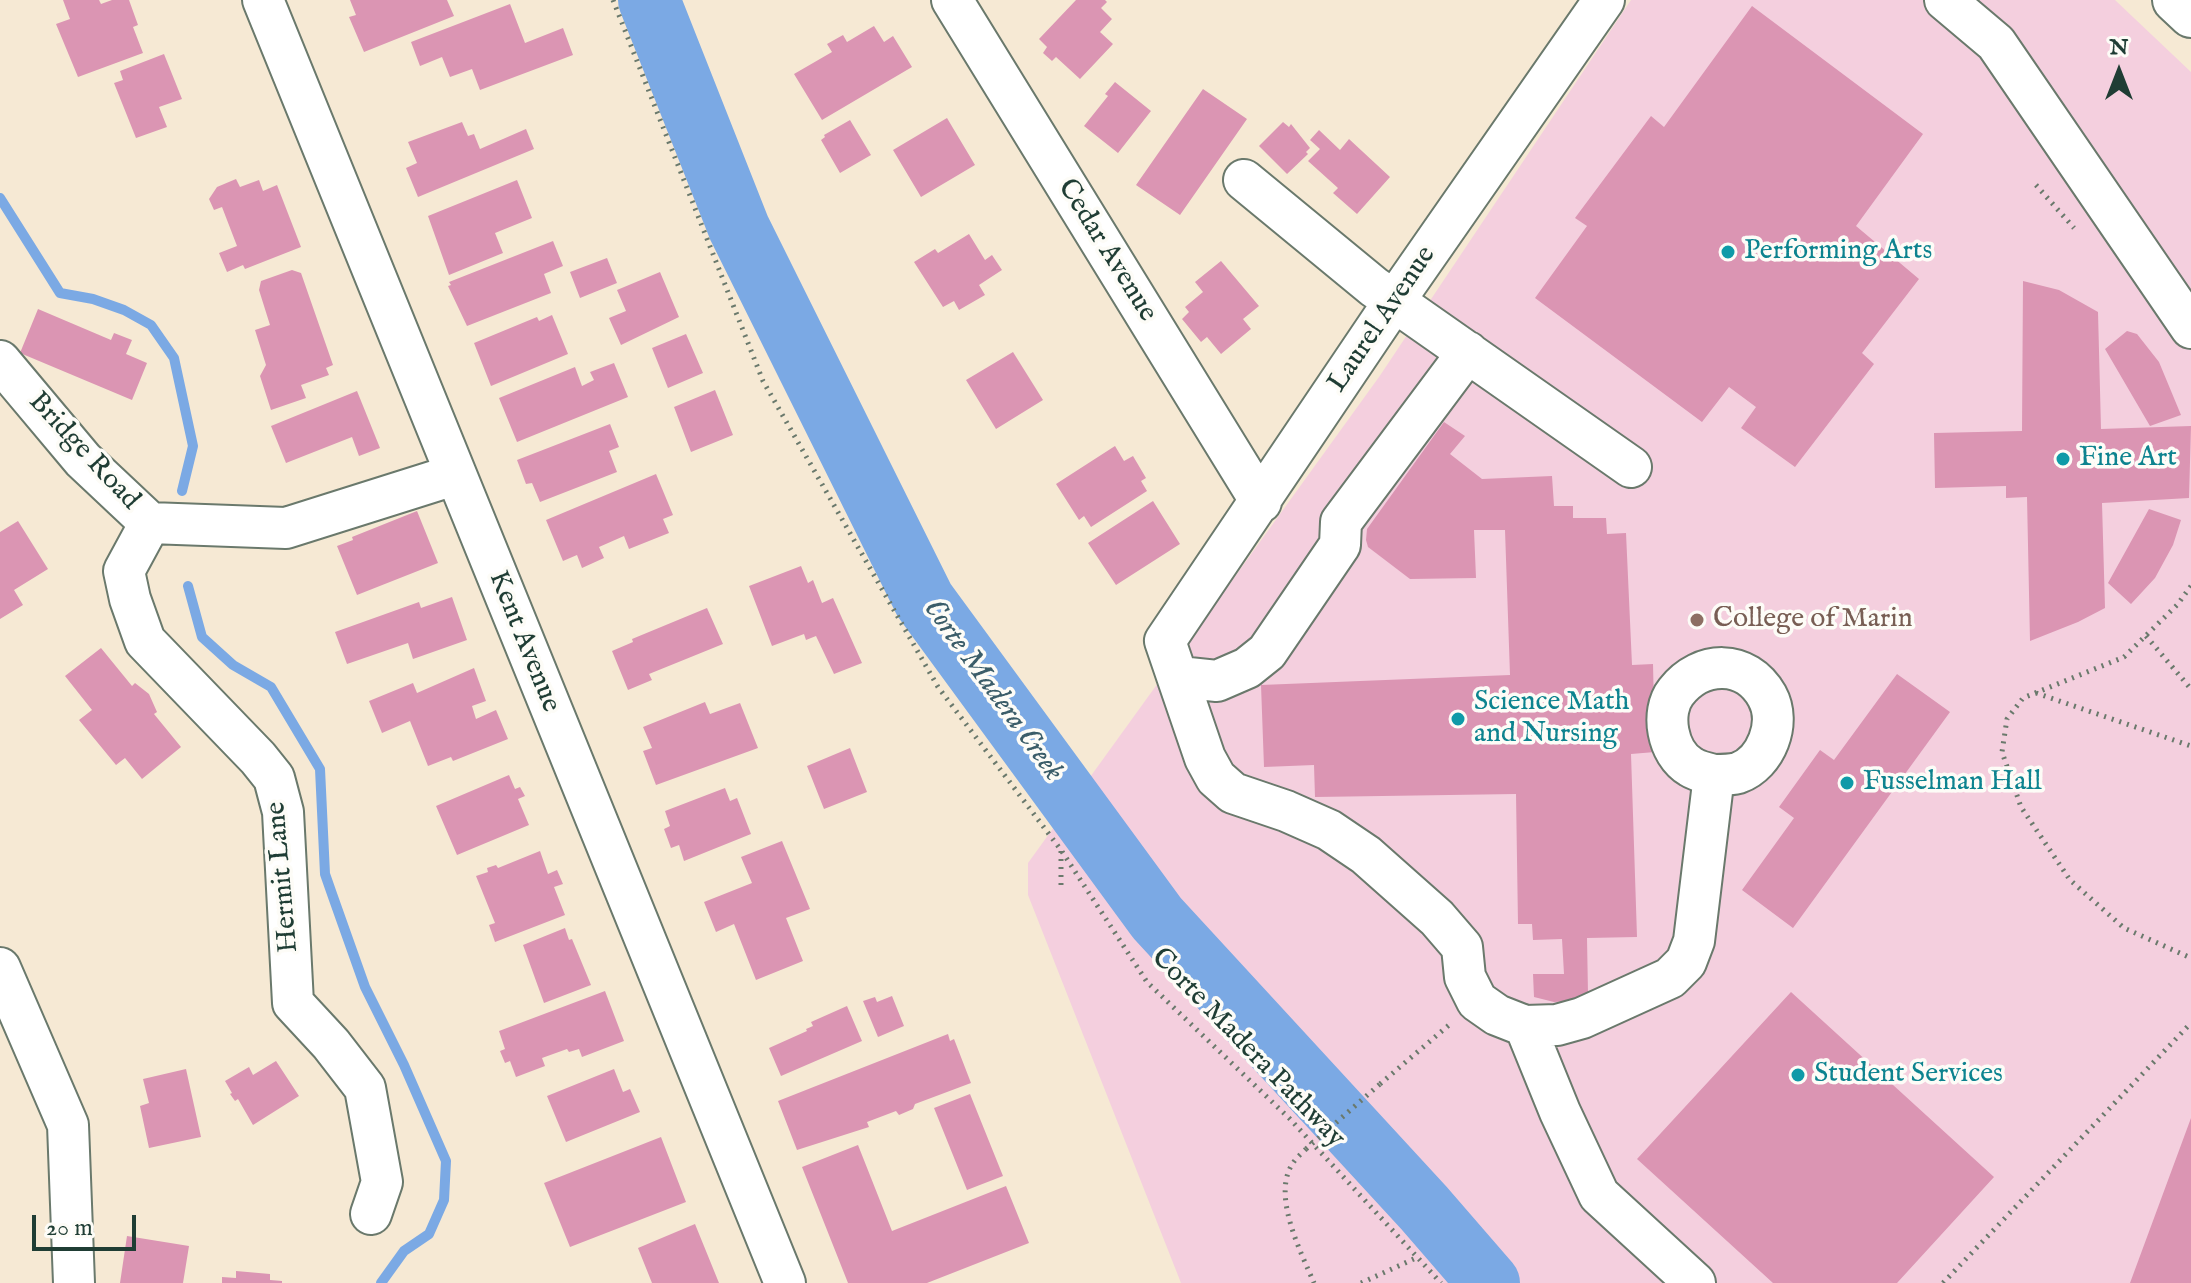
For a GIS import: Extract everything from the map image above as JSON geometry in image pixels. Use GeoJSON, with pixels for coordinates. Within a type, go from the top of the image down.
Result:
{"type":"FeatureCollection","features":[{"type":"Feature","properties":{"kind":"main road"},"geometry":{"type":"LineString","coordinates":[[2175,0],[2191,15]]}},
{"type":"Feature","properties":{"kind":"street","name":"Kent Avenue"},"geometry":{"type":"LineString","coordinates":[[263,0],[785,1283]]}},
{"type":"Feature","properties":{"kind":"street","name":"Cedar Avenue"},"geometry":{"type":"LineString","coordinates":[[952,0],[1261,502]]}},
{"type":"Feature","properties":{"kind":"street","name":"Laurel Avenue"},"geometry":{"type":"LineString","coordinates":[[1172,659],[1261,502],[1395,300],[1604,0]]}},
{"type":"Feature","properties":{"kind":"street"},"geometry":{"type":"LineString","coordinates":[[1945,0],[1996,43],[2191,328]]}},
{"type":"Feature","properties":{"kind":"street"},"geometry":{"type":"LineString","coordinates":[[1244,180],[1374,287],[1631,467]]}},
{"type":"Feature","properties":{"kind":"street"},"geometry":{"type":"LineString","coordinates":[[1172,659],[1217,681],[1247,668],[1267,652],[1340,545],[1341,522],[1468,352]]}},
{"type":"Feature","properties":{"kind":"street","name":"Bridge Road"},"geometry":{"type":"LineString","coordinates":[[0,361],[83,460],[150,523],[286,528],[454,475]]}},
{"type":"Feature","properties":{"kind":"street","name":"Hermit Lane"},"geometry":{"type":"LineString","coordinates":[[150,523],[124,571],[130,599],[145,641],[274,778],[283,812],[293,1003],[331,1044],[365,1088],[382,1182],[371,1214]]}},
{"type":"Feature","properties":{"kind":"street"},"geometry":{"type":"LineString","coordinates":[[1172,659],[1205,758],[1216,778],[1233,793],[1329,830],[1400,882],[1462,947],[1465,977],[1477,1001],[1497,1015],[1525,1026],[1557,1025],[1582,1018],[1670,978],[1686,962],[1694,941],[1714,775]]}},
{"type":"Feature","properties":{"kind":"street"},"geometry":{"type":"LineString","coordinates":[[0,968],[68,1125],[74,1283]]}},
{"type":"Feature","properties":{"kind":"street"},"geometry":{"type":"LineString","coordinates":[[1525,1026],[1560,1112],[1599,1195],[1695,1283]]}},
{"type":"Feature","properties":{"kind":"path","name":"Corte Madera Pathway"},"geometry":{"type":"LineString","coordinates":[[613,0],[763,381],[938,687],[1061,850],[1147,982],[1290,1119],[1441,1283]]}},
{"type":"Feature","properties":{"kind":"path"},"geometry":{"type":"LineString","coordinates":[[2191,586],[2177,605],[2124,657],[2023,698],[2007,719],[2002,752],[2021,807],[2070,880],[2124,928],[2191,958]]}},
{"type":"Feature","properties":{"kind":"path"},"geometry":{"type":"LineString","coordinates":[[2146,636],[2191,689]]}},
{"type":"Feature","properties":{"kind":"path"},"geometry":{"type":"LineString","coordinates":[[2035,693],[2191,746]]}},
{"type":"Feature","properties":{"kind":"path"},"geometry":{"type":"LineString","coordinates":[[1061,850],[1061,891]]}},
{"type":"Feature","properties":{"kind":"path"},"geometry":{"type":"LineString","coordinates":[[1314,1283],[1291,1228],[1286,1191],[1291,1164],[1477,1001]]}},
{"type":"Feature","properties":{"kind":"path"},"geometry":{"type":"LineString","coordinates":[[1943,1283],[2191,1023]]}},
{"type":"Feature","properties":{"kind":"path"},"geometry":{"type":"LineString","coordinates":[[1361,1283],[1416,1258]]}},
{"type":"Feature","properties":{"kind":"shaded area","name":"College of Marin"},"geometry":{"type":"Polygon","coordinates":[[[1631,0],[2115,0],[2191,72],[2191,1283],[1181,1283],[1028,895],[1028,863],[1379,377],[1631,0]]]}},
{"type":"Feature","properties":{"kind":"building"},"geometry":{"type":"Polygon","coordinates":[[[63,0],[99,0],[101,4],[112,0],[129,0],[138,25],[133,27],[143,53],[78,77],[56,24],[70,19],[63,0]]]}},
{"type":"Feature","properties":{"kind":"building"},"geometry":{"type":"Polygon","coordinates":[[[350,0],[447,0],[454,16],[364,52],[349,17],[356,15],[350,0]]]}},
{"type":"Feature","properties":{"kind":"building"},"geometry":{"type":"Polygon","coordinates":[[[1076,0],[1105,0],[1107,2],[1101,8],[1112,19],[1100,32],[1113,44],[1080,79],[1056,57],[1052,61],[1043,53],[1047,47],[1039,39],[1076,0]]]}},
{"type":"Feature","properties":{"kind":"building"},"geometry":{"type":"Polygon","coordinates":[[[510,4],[525,43],[563,28],[573,55],[480,90],[472,69],[450,77],[442,57],[420,66],[411,42],[510,4]]]}},
{"type":"Feature","properties":{"kind":"building","name":"Performing Arts"},"geometry":{"type":"Polygon","coordinates":[[[1752,6],[1923,134],[1856,226],[1919,279],[1862,353],[1874,364],[1795,467],[1741,428],[1756,407],[1729,387],[1702,422],[1535,298],[1587,226],[1575,218],[1651,116],[1664,127],[1752,6]]]}},
{"type":"Feature","properties":{"kind":"building"},"geometry":{"type":"Polygon","coordinates":[[[874,26],[884,42],[893,36],[912,67],[822,120],[794,74],[832,52],[827,44],[843,35],[847,42],[874,26]]]}},
{"type":"Feature","properties":{"kind":"building"},"geometry":{"type":"Polygon","coordinates":[[[164,54],[182,99],[159,107],[167,127],[136,138],[114,83],[123,80],[120,71],[164,54]]]}},
{"type":"Feature","properties":{"kind":"building"},"geometry":{"type":"Polygon","coordinates":[[[1115,82],[1151,111],[1118,153],[1084,126],[1115,82]]]}},
{"type":"Feature","properties":{"kind":"building"},"geometry":{"type":"Polygon","coordinates":[[[1203,89],[1247,119],[1180,215],[1136,185],[1203,89]]]}},
{"type":"Feature","properties":{"kind":"building"},"geometry":{"type":"Polygon","coordinates":[[[947,118],[975,165],[921,197],[893,150],[947,118]]]}},
{"type":"Feature","properties":{"kind":"building"},"geometry":{"type":"Polygon","coordinates":[[[850,120],[871,155],[840,173],[821,140],[824,135],[850,120]]]}},
{"type":"Feature","properties":{"kind":"building"},"geometry":{"type":"Polygon","coordinates":[[[462,122],[468,136],[474,134],[480,149],[526,129],[534,149],[418,197],[406,168],[417,163],[408,142],[462,122]]]}},
{"type":"Feature","properties":{"kind":"building"},"geometry":{"type":"Polygon","coordinates":[[[1283,122],[1289,127],[1291,124],[1310,148],[1306,152],[1308,154],[1287,174],[1259,146],[1283,122]]]}},
{"type":"Feature","properties":{"kind":"building"},"geometry":{"type":"Polygon","coordinates":[[[1319,130],[1340,150],[1349,139],[1390,177],[1357,214],[1333,193],[1338,188],[1308,161],[1320,149],[1310,140],[1319,130]]]}},
{"type":"Feature","properties":{"kind":"building"},"geometry":{"type":"Polygon","coordinates":[[[236,179],[240,187],[259,180],[263,191],[277,185],[301,247],[245,269],[243,265],[227,272],[219,253],[237,246],[222,207],[214,210],[209,199],[217,187],[236,179]]]}},
{"type":"Feature","properties":{"kind":"building"},"geometry":{"type":"Polygon","coordinates":[[[517,180],[532,218],[495,233],[503,253],[449,275],[428,216],[517,180]]]}},
{"type":"Feature","properties":{"kind":"building"},"geometry":{"type":"Polygon","coordinates":[[[969,234],[985,260],[992,255],[1002,270],[979,285],[985,295],[959,310],[954,301],[943,307],[914,262],[935,249],[938,253],[969,234]]]}},
{"type":"Feature","properties":{"kind":"building"},"geometry":{"type":"Polygon","coordinates":[[[553,241],[563,266],[544,274],[551,293],[467,326],[448,286],[451,285],[449,282],[553,241]]]}},
{"type":"Feature","properties":{"kind":"building"},"geometry":{"type":"Polygon","coordinates":[[[607,258],[617,283],[580,298],[570,272],[607,258]]]}},
{"type":"Feature","properties":{"kind":"building"},"geometry":{"type":"Polygon","coordinates":[[[1221,261],[1259,306],[1243,319],[1251,329],[1221,354],[1207,337],[1201,342],[1182,319],[1189,312],[1185,307],[1203,292],[1195,282],[1221,261]]]}},
{"type":"Feature","properties":{"kind":"building"},"geometry":{"type":"Polygon","coordinates":[[[292,270],[301,273],[333,365],[326,368],[329,375],[301,385],[306,398],[271,410],[260,376],[266,365],[255,330],[270,325],[259,290],[261,281],[292,270]]]}},
{"type":"Feature","properties":{"kind":"building"},"geometry":{"type":"Polygon","coordinates":[[[660,272],[679,317],[621,345],[609,318],[626,311],[617,290],[660,272]]]}},
{"type":"Feature","properties":{"kind":"building","name":"Fine Art"},"geometry":{"type":"Polygon","coordinates":[[[2023,281],[2059,290],[2098,312],[2101,429],[2191,426],[2189,498],[2102,503],[2105,608],[2030,641],[2027,497],[2006,498],[2006,486],[1935,488],[1934,433],[2022,431],[2023,281]]]}},
{"type":"Feature","properties":{"kind":"building"},"geometry":{"type":"Polygon","coordinates":[[[38,309],[111,340],[114,333],[132,340],[126,354],[147,363],[132,400],[20,353],[38,309]]]}},
{"type":"Feature","properties":{"kind":"building"},"geometry":{"type":"Polygon","coordinates":[[[552,315],[568,354],[491,386],[474,343],[537,317],[539,321],[552,315]]]}},
{"type":"Feature","properties":{"kind":"building"},"geometry":{"type":"Polygon","coordinates":[[[2127,331],[2137,334],[2159,362],[2181,415],[2150,426],[2105,349],[2127,331]]]}},
{"type":"Feature","properties":{"kind":"building"},"geometry":{"type":"Polygon","coordinates":[[[686,334],[703,373],[668,388],[652,348],[686,334]]]}},
{"type":"Feature","properties":{"kind":"building"},"geometry":{"type":"Polygon","coordinates":[[[1013,352],[1043,400],[996,429],[966,380],[1013,352]]]}},
{"type":"Feature","properties":{"kind":"building"},"geometry":{"type":"Polygon","coordinates":[[[614,363],[628,397],[517,442],[499,398],[575,367],[582,386],[594,380],[590,372],[614,363]]]}},
{"type":"Feature","properties":{"kind":"building"},"geometry":{"type":"Polygon","coordinates":[[[715,390],[733,435],[691,452],[674,407],[715,390]]]}},
{"type":"Feature","properties":{"kind":"building"},"geometry":{"type":"Polygon","coordinates":[[[357,391],[380,448],[359,456],[352,437],[286,463],[271,426],[357,391]]]}},
{"type":"Feature","properties":{"kind":"building","name":"Science Math and Nursing"},"geometry":{"type":"Polygon","coordinates":[[[1444,422],[1465,436],[1450,454],[1482,479],[1552,476],[1554,506],[1573,506],[1573,518],[1606,518],[1607,534],[1626,533],[1632,665],[1653,664],[1655,752],[1631,754],[1637,937],[1587,938],[1588,994],[1570,1001],[1554,1002],[1534,997],[1533,974],[1564,974],[1562,939],[1533,940],[1532,924],[1518,924],[1516,794],[1315,797],[1314,765],[1264,767],[1261,685],[1510,675],[1505,530],[1474,530],[1476,578],[1410,579],[1368,547],[1366,540],[1367,529],[1444,422]]]}},
{"type":"Feature","properties":{"kind":"building"},"geometry":{"type":"Polygon","coordinates":[[[610,424],[619,447],[609,451],[617,472],[540,502],[532,483],[526,484],[517,460],[610,424]]]}},
{"type":"Feature","properties":{"kind":"building"},"geometry":{"type":"Polygon","coordinates":[[[1115,446],[1124,461],[1133,456],[1146,478],[1141,481],[1147,491],[1091,527],[1084,516],[1079,520],[1056,484],[1115,446]]]}},
{"type":"Feature","properties":{"kind":"building"},"geometry":{"type":"Polygon","coordinates":[[[656,474],[673,515],[663,519],[669,533],[629,549],[624,536],[599,547],[604,558],[582,568],[577,555],[563,561],[546,520],[656,474]]]}},
{"type":"Feature","properties":{"kind":"building"},"geometry":{"type":"Polygon","coordinates":[[[1153,501],[1180,544],[1116,585],[1088,543],[1153,501]]]}},
{"type":"Feature","properties":{"kind":"building"},"geometry":{"type":"Polygon","coordinates":[[[2149,509],[2181,520],[2173,545],[2155,578],[2131,604],[2108,583],[2149,509]]]}},
{"type":"Feature","properties":{"kind":"building"},"geometry":{"type":"Polygon","coordinates":[[[417,511],[438,563],[357,595],[337,546],[417,511]]]}},
{"type":"Feature","properties":{"kind":"building"},"geometry":{"type":"Polygon","coordinates":[[[18,521],[48,569],[14,590],[23,605],[0,619],[0,532],[18,521]]]}},
{"type":"Feature","properties":{"kind":"building"},"geometry":{"type":"Polygon","coordinates":[[[801,566],[808,583],[813,580],[822,603],[833,598],[862,663],[834,674],[816,636],[806,640],[804,634],[772,646],[749,586],[801,566]]]}},
{"type":"Feature","properties":{"kind":"building"},"geometry":{"type":"Polygon","coordinates":[[[452,597],[467,640],[413,659],[408,643],[347,664],[335,632],[419,602],[421,608],[452,597]]]}},
{"type":"Feature","properties":{"kind":"building"},"geometry":{"type":"Polygon","coordinates":[[[707,608],[723,644],[649,674],[652,680],[628,690],[612,651],[633,642],[632,639],[707,608]]]}},
{"type":"Feature","properties":{"kind":"building"},"geometry":{"type":"Polygon","coordinates":[[[101,648],[132,686],[135,683],[149,694],[157,712],[154,714],[181,747],[142,779],[125,758],[116,765],[79,720],[92,710],[65,676],[101,648]]]}},
{"type":"Feature","properties":{"kind":"building"},"geometry":{"type":"Polygon","coordinates":[[[474,668],[486,701],[472,706],[476,719],[496,710],[508,739],[453,761],[451,757],[428,766],[410,721],[382,733],[369,701],[413,683],[417,693],[474,668]]]}},
{"type":"Feature","properties":{"kind":"building","name":"Fusselman Hall"},"geometry":{"type":"Polygon","coordinates":[[[1897,674],[1950,712],[1793,928],[1742,890],[1794,818],[1779,807],[1820,750],[1834,760],[1897,674]]]}},
{"type":"Feature","properties":{"kind":"building"},"geometry":{"type":"Polygon","coordinates":[[[705,702],[710,714],[740,703],[758,748],[656,785],[643,751],[652,748],[643,727],[705,702]]]}},
{"type":"Feature","properties":{"kind":"building"},"geometry":{"type":"Polygon","coordinates":[[[850,748],[867,792],[824,809],[807,766],[850,748]]]}},
{"type":"Feature","properties":{"kind":"building"},"geometry":{"type":"Polygon","coordinates":[[[509,775],[515,789],[520,787],[525,796],[518,799],[529,825],[457,855],[436,806],[509,775]]]}},
{"type":"Feature","properties":{"kind":"building"},"geometry":{"type":"Polygon","coordinates":[[[725,788],[730,801],[737,798],[751,834],[684,861],[679,845],[671,848],[664,829],[670,826],[665,811],[725,788]]]}},
{"type":"Feature","properties":{"kind":"building"},"geometry":{"type":"Polygon","coordinates":[[[782,841],[810,909],[786,918],[803,961],[756,980],[734,924],[716,932],[704,902],[752,883],[741,857],[782,841]]]}},
{"type":"Feature","properties":{"kind":"building"},"geometry":{"type":"Polygon","coordinates":[[[540,851],[548,874],[557,870],[563,884],[554,887],[565,915],[495,942],[489,925],[495,923],[476,876],[488,872],[487,868],[496,865],[498,868],[540,851]]]}},
{"type":"Feature","properties":{"kind":"building"},"geometry":{"type":"Polygon","coordinates":[[[565,928],[591,985],[544,1003],[523,945],[565,928]]]}},
{"type":"Feature","properties":{"kind":"building"},"geometry":{"type":"Polygon","coordinates":[[[605,991],[624,1041],[582,1057],[579,1049],[569,1052],[567,1049],[542,1058],[545,1066],[516,1077],[510,1061],[505,1063],[500,1051],[505,1049],[499,1031],[605,991]]]}},
{"type":"Feature","properties":{"kind":"building","name":"Student Services"},"geometry":{"type":"Polygon","coordinates":[[[1791,992],[1994,1177],[1897,1283],[1773,1283],[1637,1159],[1791,992]]]}},
{"type":"Feature","properties":{"kind":"building"},"geometry":{"type":"Polygon","coordinates":[[[892,996],[904,1026],[878,1037],[863,1001],[875,997],[877,1002],[892,996]]]}},
{"type":"Feature","properties":{"kind":"building"},"geometry":{"type":"Polygon","coordinates":[[[847,1006],[862,1041],[781,1076],[769,1048],[807,1031],[813,1026],[811,1022],[847,1006]]]}},
{"type":"Feature","properties":{"kind":"building"},"geometry":{"type":"Polygon","coordinates":[[[948,1034],[950,1041],[954,1039],[971,1083],[915,1104],[913,1109],[899,1115],[896,1111],[867,1122],[869,1127],[797,1150],[778,1101],[948,1034]]]}},
{"type":"Feature","properties":{"kind":"building"},"geometry":{"type":"Polygon","coordinates":[[[276,1061],[299,1096],[253,1125],[238,1099],[235,1101],[230,1094],[225,1081],[249,1067],[253,1075],[276,1061]]]}},
{"type":"Feature","properties":{"kind":"building"},"geometry":{"type":"Polygon","coordinates":[[[186,1069],[201,1137],[149,1148],[140,1106],[149,1103],[143,1079],[186,1069]]]}},
{"type":"Feature","properties":{"kind":"building"},"geometry":{"type":"Polygon","coordinates":[[[614,1069],[623,1092],[630,1089],[640,1112],[566,1142],[547,1096],[614,1069]]]}},
{"type":"Feature","properties":{"kind":"building"},"geometry":{"type":"Polygon","coordinates":[[[970,1094],[1003,1176],[967,1190],[934,1108],[970,1094]]]}},
{"type":"Feature","properties":{"kind":"building"},"geometry":{"type":"Polygon","coordinates":[[[2191,1118],[2191,1283],[2130,1283],[2191,1118]]]}},
{"type":"Feature","properties":{"kind":"building"},"geometry":{"type":"Polygon","coordinates":[[[661,1137],[686,1202],[570,1247],[544,1183],[661,1137]]]}},
{"type":"Feature","properties":{"kind":"building"},"geometry":{"type":"Polygon","coordinates":[[[858,1145],[892,1231],[1006,1186],[1029,1243],[927,1283],[848,1283],[802,1167],[858,1145]]]}},
{"type":"Feature","properties":{"kind":"building"},"geometry":{"type":"Polygon","coordinates":[[[695,1224],[719,1283],[652,1283],[638,1248],[695,1224]]]}},
{"type":"Feature","properties":{"kind":"building"},"geometry":{"type":"Polygon","coordinates":[[[127,1236],[189,1246],[183,1283],[120,1283],[127,1236]]]}},
{"type":"Feature","properties":{"kind":"building"},"geometry":{"type":"Polygon","coordinates":[[[236,1271],[270,1274],[270,1280],[282,1283],[222,1283],[222,1277],[236,1278],[236,1271]]]}},
{"type":"Feature","properties":{"kind":"waterway","name":"Corte Madera Creek"},"geometry":{"type":"LineString","coordinates":[[649,0],[739,228],[924,600],[1157,918],[1489,1283]]}},
{"type":"Feature","properties":{"kind":"waterway"},"geometry":{"type":"LineString","coordinates":[[0,198],[60,293],[93,299],[124,310],[151,325],[174,358],[193,446],[182,491]]}},
{"type":"Feature","properties":{"kind":"waterway"},"geometry":{"type":"LineString","coordinates":[[188,586],[202,637],[233,665],[271,687],[320,769],[325,874],[365,987],[404,1065],[446,1161],[444,1200],[429,1234],[404,1251],[381,1283]]}},
{"type":"Feature","properties":{"kind":"place","name":"Performing Arts"},"geometry":{"type":"Point","coordinates":[1728,252]}},
{"type":"Feature","properties":{"kind":"place","name":"Fine Art"},"geometry":{"type":"Point","coordinates":[2063,459]}},
{"type":"Feature","properties":{"kind":"place","name":"College of Marin"},"geometry":{"type":"Point","coordinates":[1697,620]}},
{"type":"Feature","properties":{"kind":"place","name":"Science Math and Nursing"},"geometry":{"type":"Point","coordinates":[1458,719]}},
{"type":"Feature","properties":{"kind":"place","name":"Fusselman Hall"},"geometry":{"type":"Point","coordinates":[1847,783]}},
{"type":"Feature","properties":{"kind":"place","name":"Student Services"},"geometry":{"type":"Point","coordinates":[1798,1075]}}]}
